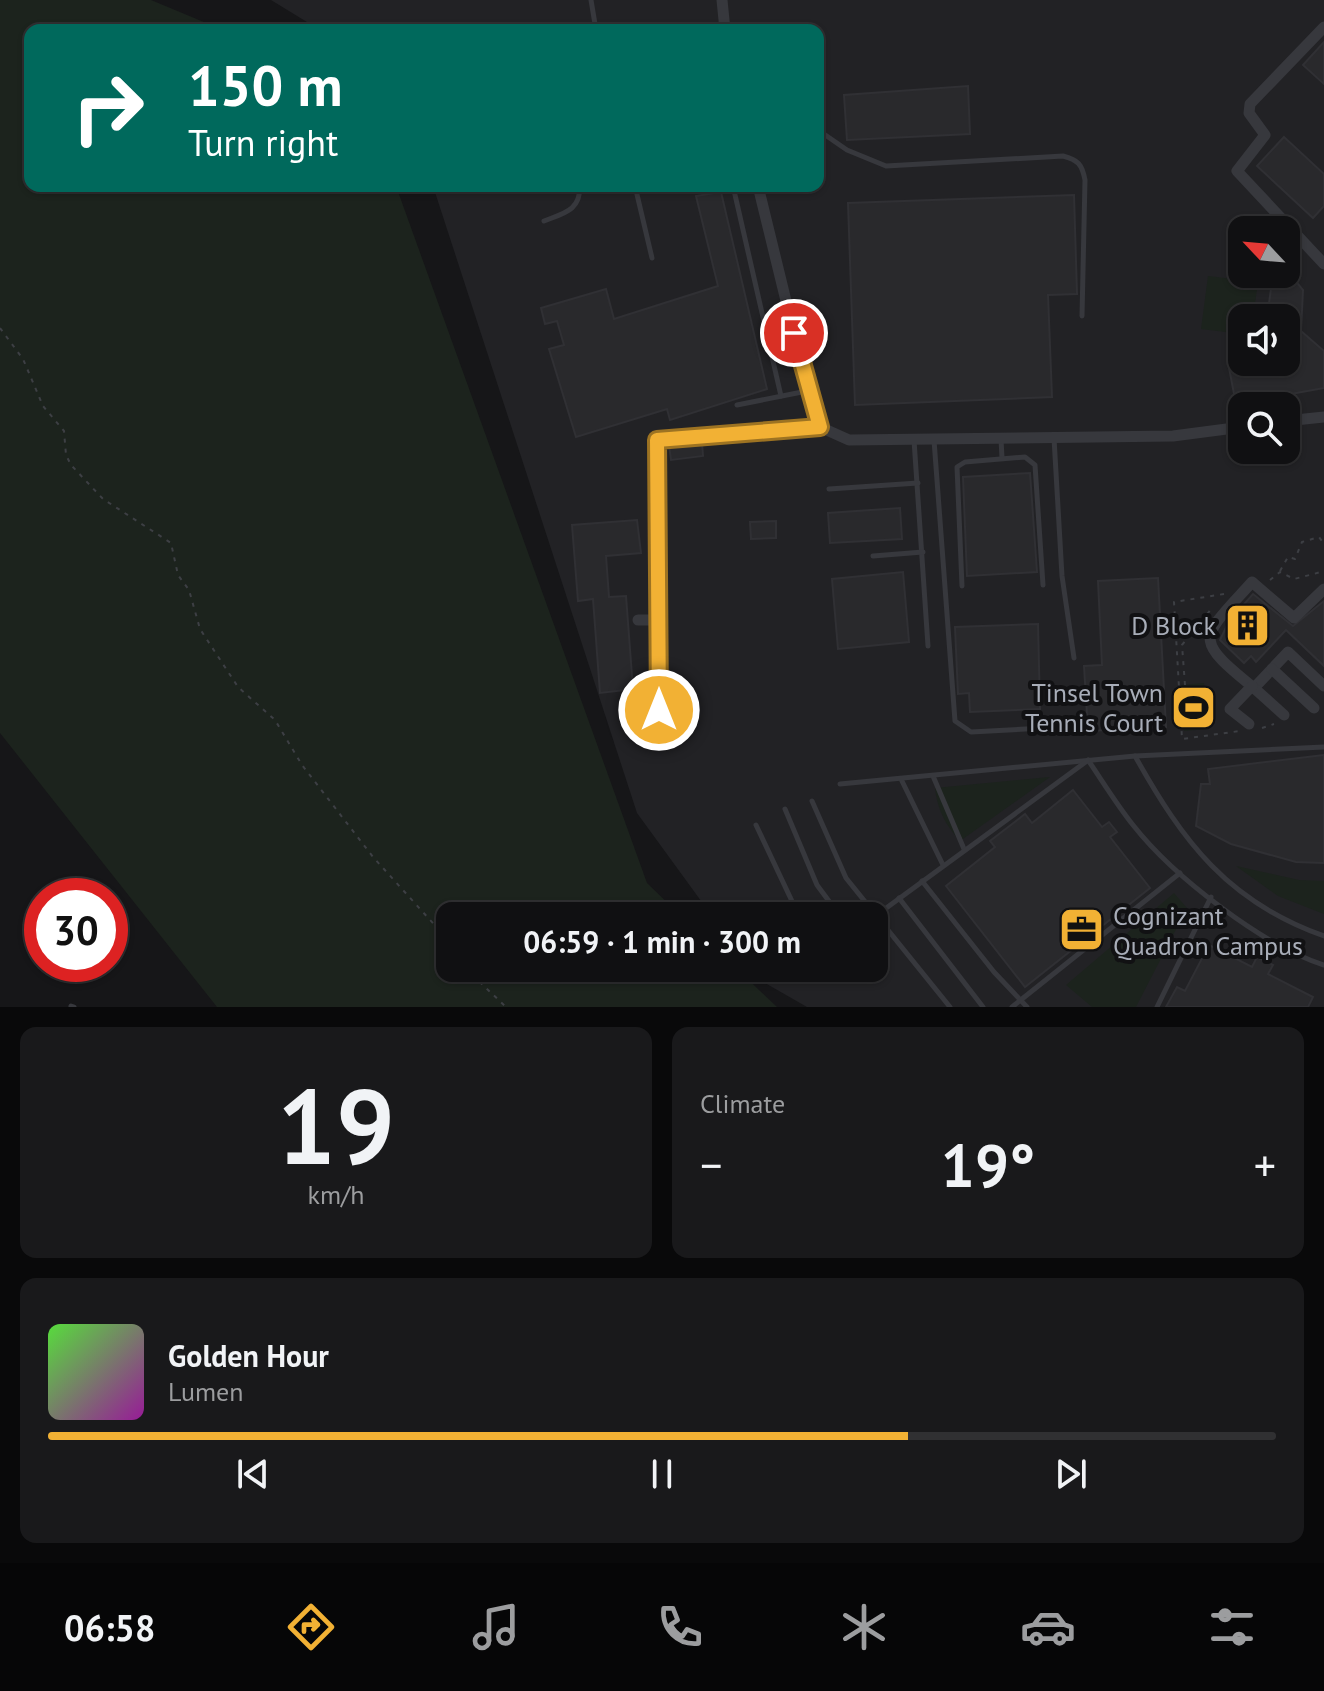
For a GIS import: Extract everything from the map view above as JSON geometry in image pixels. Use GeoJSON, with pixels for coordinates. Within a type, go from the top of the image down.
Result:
{"type":"FeatureCollection","features":[{"type":"Feature","properties":{"kind":"street"},"geometry":{"type":"LineString","coordinates":[[722,0],[724,24]]}},
{"type":"Feature","properties":{"kind":"street"},"geometry":{"type":"LineString","coordinates":[[1324,27],[1250,104],[1249,113],[1265,135],[1237,171],[1324,264]]}},
{"type":"Feature","properties":{"kind":"street"},"geometry":{"type":"LineString","coordinates":[[759,192],[808,391],[820,427],[849,440],[1173,436],[1228,429]]}},
{"type":"Feature","properties":{"kind":"street"},"geometry":{"type":"LineString","coordinates":[[1300,420],[1324,417]]}},
{"type":"Feature","properties":{"kind":"street"},"geometry":{"type":"LineString","coordinates":[[657,440],[659,710]]}},
{"type":"Feature","properties":{"kind":"street"},"geometry":{"type":"LineString","coordinates":[[1284,715],[1217,659],[1209,647],[1210,629],[1252,582],[1294,618],[1324,589]]}},
{"type":"Feature","properties":{"kind":"street"},"geometry":{"type":"LineString","coordinates":[[638,620],[659,620]]}},
{"type":"Feature","properties":{"kind":"street"},"geometry":{"type":"LineString","coordinates":[[1249,728],[1230,709],[1288,652],[1324,686]]}},
{"type":"Feature","properties":{"kind":"street"},"geometry":{"type":"LineString","coordinates":[[1272,669],[1314,708]]}},
{"type":"Feature","properties":{"kind":"lane"},"geometry":{"type":"LineString","coordinates":[[591,0],[595,24]]}},
{"type":"Feature","properties":{"kind":"lane"},"geometry":{"type":"LineString","coordinates":[[824,134],[847,150],[886,166],[1063,156],[1075,159],[1083,166],[1085,180],[1082,316]]}},
{"type":"Feature","properties":{"kind":"lane"},"geometry":{"type":"LineString","coordinates":[[544,221],[572,210],[579,200],[580,192]]}},
{"type":"Feature","properties":{"kind":"lane"},"geometry":{"type":"LineString","coordinates":[[636,192],[652,258]]}},
{"type":"Feature","properties":{"kind":"lane"},"geometry":{"type":"LineString","coordinates":[[734,192],[781,396]]}},
{"type":"Feature","properties":{"kind":"lane"},"geometry":{"type":"LineString","coordinates":[[737,405],[808,391]]}},
{"type":"Feature","properties":{"kind":"lane"},"geometry":{"type":"LineString","coordinates":[[657,440],[820,427]]}},
{"type":"Feature","properties":{"kind":"lane"},"geometry":{"type":"LineString","coordinates":[[1054,437],[1062,576],[1074,658]]}},
{"type":"Feature","properties":{"kind":"lane"},"geometry":{"type":"LineString","coordinates":[[1000,438],[1002,458]]}},
{"type":"Feature","properties":{"kind":"lane"},"geometry":{"type":"LineString","coordinates":[[914,439],[928,646]]}},
{"type":"Feature","properties":{"kind":"lane"},"geometry":{"type":"LineString","coordinates":[[934,439],[955,721],[971,732],[1045,728]]}},
{"type":"Feature","properties":{"kind":"lane"},"geometry":{"type":"LineString","coordinates":[[962,586],[957,467],[965,462],[1002,458],[1030,458],[1035,465],[1043,585]]}},
{"type":"Feature","properties":{"kind":"lane"},"geometry":{"type":"LineString","coordinates":[[829,489],[918,483]]}},
{"type":"Feature","properties":{"kind":"lane"},"geometry":{"type":"LineString","coordinates":[[873,556],[923,552]]}},
{"type":"Feature","properties":{"kind":"lane"},"geometry":{"type":"LineString","coordinates":[[840,784],[1135,756],[1324,747]]}},
{"type":"Feature","properties":{"kind":"lane"},"geometry":{"type":"LineString","coordinates":[[1135,756],[1164,808],[1205,863],[1254,903],[1289,923],[1324,936]]}},
{"type":"Feature","properties":{"kind":"lane"},"geometry":{"type":"LineString","coordinates":[[888,906],[1088,760]]}},
{"type":"Feature","properties":{"kind":"lane"},"geometry":{"type":"LineString","coordinates":[[1088,760],[1134,827],[1180,873],[1275,944],[1324,965]]}},
{"type":"Feature","properties":{"kind":"lane"},"geometry":{"type":"LineString","coordinates":[[933,776],[964,849]]}},
{"type":"Feature","properties":{"kind":"lane"},"geometry":{"type":"LineString","coordinates":[[901,779],[943,865]]}},
{"type":"Feature","properties":{"kind":"lane"},"geometry":{"type":"LineString","coordinates":[[812,801],[846,878],[864,902]]}},
{"type":"Feature","properties":{"kind":"lane"},"geometry":{"type":"LineString","coordinates":[[785,809],[817,885],[830,902]]}},
{"type":"Feature","properties":{"kind":"lane"},"geometry":{"type":"LineString","coordinates":[[756,825],[792,902]]}},
{"type":"Feature","properties":{"kind":"lane"},"geometry":{"type":"LineString","coordinates":[[1012,1007],[1180,873]]}},
{"type":"Feature","properties":{"kind":"lane"},"geometry":{"type":"LineString","coordinates":[[922,881],[1027,1007]]}},
{"type":"Feature","properties":{"kind":"lane"},"geometry":{"type":"LineString","coordinates":[[1157,1007],[1211,897]]}},
{"type":"Feature","properties":{"kind":"lane"},"geometry":{"type":"LineString","coordinates":[[899,898],[983,1007]]}},
{"type":"Feature","properties":{"kind":"lane"},"geometry":{"type":"LineString","coordinates":[[888,932],[950,1007]]}},
{"type":"Feature","properties":{"kind":"path"},"geometry":{"type":"LineString","coordinates":[[0,328],[23,359],[43,406],[64,431],[66,455],[71,465],[103,499],[171,543],[178,575],[189,590],[200,629],[238,687],[275,720],[302,765],[373,857],[436,927]]}},
{"type":"Feature","properties":{"kind":"path"},"geometry":{"type":"LineString","coordinates":[[1263,586],[1280,572],[1288,557],[1295,559],[1302,542],[1319,537],[1324,544]]}},
{"type":"Feature","properties":{"kind":"path"},"geometry":{"type":"LineString","coordinates":[[1280,572],[1294,579],[1321,572],[1324,574]]}},
{"type":"Feature","properties":{"kind":"path"},"geometry":{"type":"LineString","coordinates":[[1229,593],[1174,602],[1182,739],[1272,727],[1284,715]]}},
{"type":"Feature","properties":{"kind":"path"},"geometry":{"type":"LineString","coordinates":[[480,982],[506,1007]]}},
{"type":"Feature","properties":{"kind":"shaded area"},"geometry":{"type":"Polygon","coordinates":[[[0,0],[151,0],[209,24],[24,24],[24,192],[398,192],[647,883],[667,902],[436,902],[436,982],[751,982],[777,1007],[217,1007],[128,895],[128,878],[115,878],[0,733],[0,0]]]}},
{"type":"Feature","properties":{"kind":"shaded area"},"geometry":{"type":"Polygon","coordinates":[[[271,0],[1324,0],[1324,1007],[807,1007],[763,982],[888,982],[888,902],[702,902],[637,813],[435,192],[824,192],[824,24],[310,24],[271,0]]]}},
{"type":"Feature","properties":{"kind":"shaded area"},"geometry":{"type":"Polygon","coordinates":[[[1208,276],[1228,278],[1228,288],[1257,288],[1255,304],[1228,304],[1228,332],[1201,329],[1208,276]]]}},
{"type":"Feature","properties":{"kind":"shaded area","name":"Tinsel Town Tennis Court"},"geometry":{"type":"Polygon","coordinates":[[[1204,683],[1208,729],[1184,731],[1181,685],[1204,683]]]}},
{"type":"Feature","properties":{"kind":"shaded area"},"geometry":{"type":"Polygon","coordinates":[[[1050,777],[960,841],[943,817],[935,788],[1050,777]]]}},
{"type":"Feature","properties":{"kind":"shaded area"},"geometry":{"type":"Polygon","coordinates":[[[1236,866],[1299,880],[1324,881],[1324,914],[1278,896],[1236,866]]]}},
{"type":"Feature","properties":{"kind":"shaded area"},"geometry":{"type":"Polygon","coordinates":[[[1174,893],[1187,908],[1136,1007],[1092,1007],[1066,985],[1174,893]]]}},
{"type":"Feature","properties":{"kind":"building"},"geometry":{"type":"Polygon","coordinates":[[[1324,42],[1324,84],[1303,65],[1324,42]]]}},
{"type":"Feature","properties":{"kind":"building"},"geometry":{"type":"Polygon","coordinates":[[[968,86],[970,134],[847,140],[844,95],[968,86]]]}},
{"type":"Feature","properties":{"kind":"building"},"geometry":{"type":"Polygon","coordinates":[[[1284,137],[1324,174],[1324,206],[1313,218],[1257,166],[1284,137]]]}},
{"type":"Feature","properties":{"kind":"building"},"geometry":{"type":"Polygon","coordinates":[[[721,192],[767,389],[670,420],[667,409],[576,437],[549,349],[564,345],[557,321],[545,324],[541,308],[606,289],[614,319],[718,286],[696,196],[721,192]]]}},
{"type":"Feature","properties":{"kind":"building"},"geometry":{"type":"Polygon","coordinates":[[[1074,195],[1077,294],[1048,295],[1052,397],[855,405],[848,203],[1074,195]]]}},
{"type":"Feature","properties":{"kind":"building"},"geometry":{"type":"Polygon","coordinates":[[[1300,286],[1303,290],[1301,331],[1324,351],[1324,388],[1300,392],[1234,392],[1231,376],[1300,376],[1300,304],[1269,304],[1271,288],[1300,286]]]}},
{"type":"Feature","properties":{"kind":"building"},"geometry":{"type":"Polygon","coordinates":[[[702,442],[703,456],[671,460],[669,445],[702,442]]]}},
{"type":"Feature","properties":{"kind":"building"},"geometry":{"type":"Polygon","coordinates":[[[1030,473],[1037,572],[967,576],[963,477],[1030,473]]]}},
{"type":"Feature","properties":{"kind":"building"},"geometry":{"type":"Polygon","coordinates":[[[900,508],[902,539],[830,543],[828,513],[900,508]]]}},
{"type":"Feature","properties":{"kind":"building"},"geometry":{"type":"Polygon","coordinates":[[[637,520],[641,553],[606,556],[609,597],[626,596],[633,689],[600,693],[593,599],[578,601],[572,525],[637,520]]]}},
{"type":"Feature","properties":{"kind":"building"},"geometry":{"type":"Polygon","coordinates":[[[776,521],[776,538],[751,539],[750,522],[776,521]]]}},
{"type":"Feature","properties":{"kind":"building"},"geometry":{"type":"Polygon","coordinates":[[[903,572],[909,642],[838,649],[832,579],[903,572]]]}},
{"type":"Feature","properties":{"kind":"building"},"geometry":{"type":"Polygon","coordinates":[[[1158,578],[1166,727],[1088,731],[1084,666],[1102,665],[1098,581],[1158,578]]]}},
{"type":"Feature","properties":{"kind":"building","name":"D Block"},"geometry":{"type":"Polygon","coordinates":[[[1253,594],[1293,626],[1324,601],[1324,666],[1286,630],[1256,662],[1251,656],[1244,663],[1220,640],[1229,621],[1253,594]]]}},
{"type":"Feature","properties":{"kind":"building"},"geometry":{"type":"Polygon","coordinates":[[[1038,624],[1040,709],[970,712],[969,693],[958,694],[955,627],[1038,624]]]}},
{"type":"Feature","properties":{"kind":"building"},"geometry":{"type":"Polygon","coordinates":[[[1324,755],[1324,863],[1296,862],[1231,844],[1196,826],[1201,784],[1210,784],[1208,769],[1324,755]]]}},
{"type":"Feature","properties":{"kind":"building"},"geometry":{"type":"Polygon","coordinates":[[[1073,790],[1102,827],[1109,822],[1117,832],[1110,837],[1150,888],[1025,987],[946,886],[995,847],[990,841],[1025,814],[1032,823],[1073,790]]]}},
{"type":"Feature","properties":{"kind":"building"},"geometry":{"type":"Polygon","coordinates":[[[1209,945],[1252,967],[1257,957],[1273,965],[1268,974],[1313,997],[1308,1007],[1166,1007],[1177,987],[1185,991],[1209,945]]]}},
{"type":"Feature","properties":{"kind":"place","name":"D Block"},"geometry":{"type":"Point","coordinates":[1247,625]}},
{"type":"Feature","properties":{"kind":"place","name":"Tinsel Town Tennis Court"},"geometry":{"type":"Point","coordinates":[1194,707]}},
{"type":"Feature","properties":{"kind":"place","name":"Cognizant Quadron Campus"},"geometry":{"type":"Point","coordinates":[1082,930]}},
{"type":"Feature","properties":{"kind":"route"},"geometry":{"type":"LineString","coordinates":[[659,710],[660,514],[657,440],[820,427],[794,333]]}}]}
